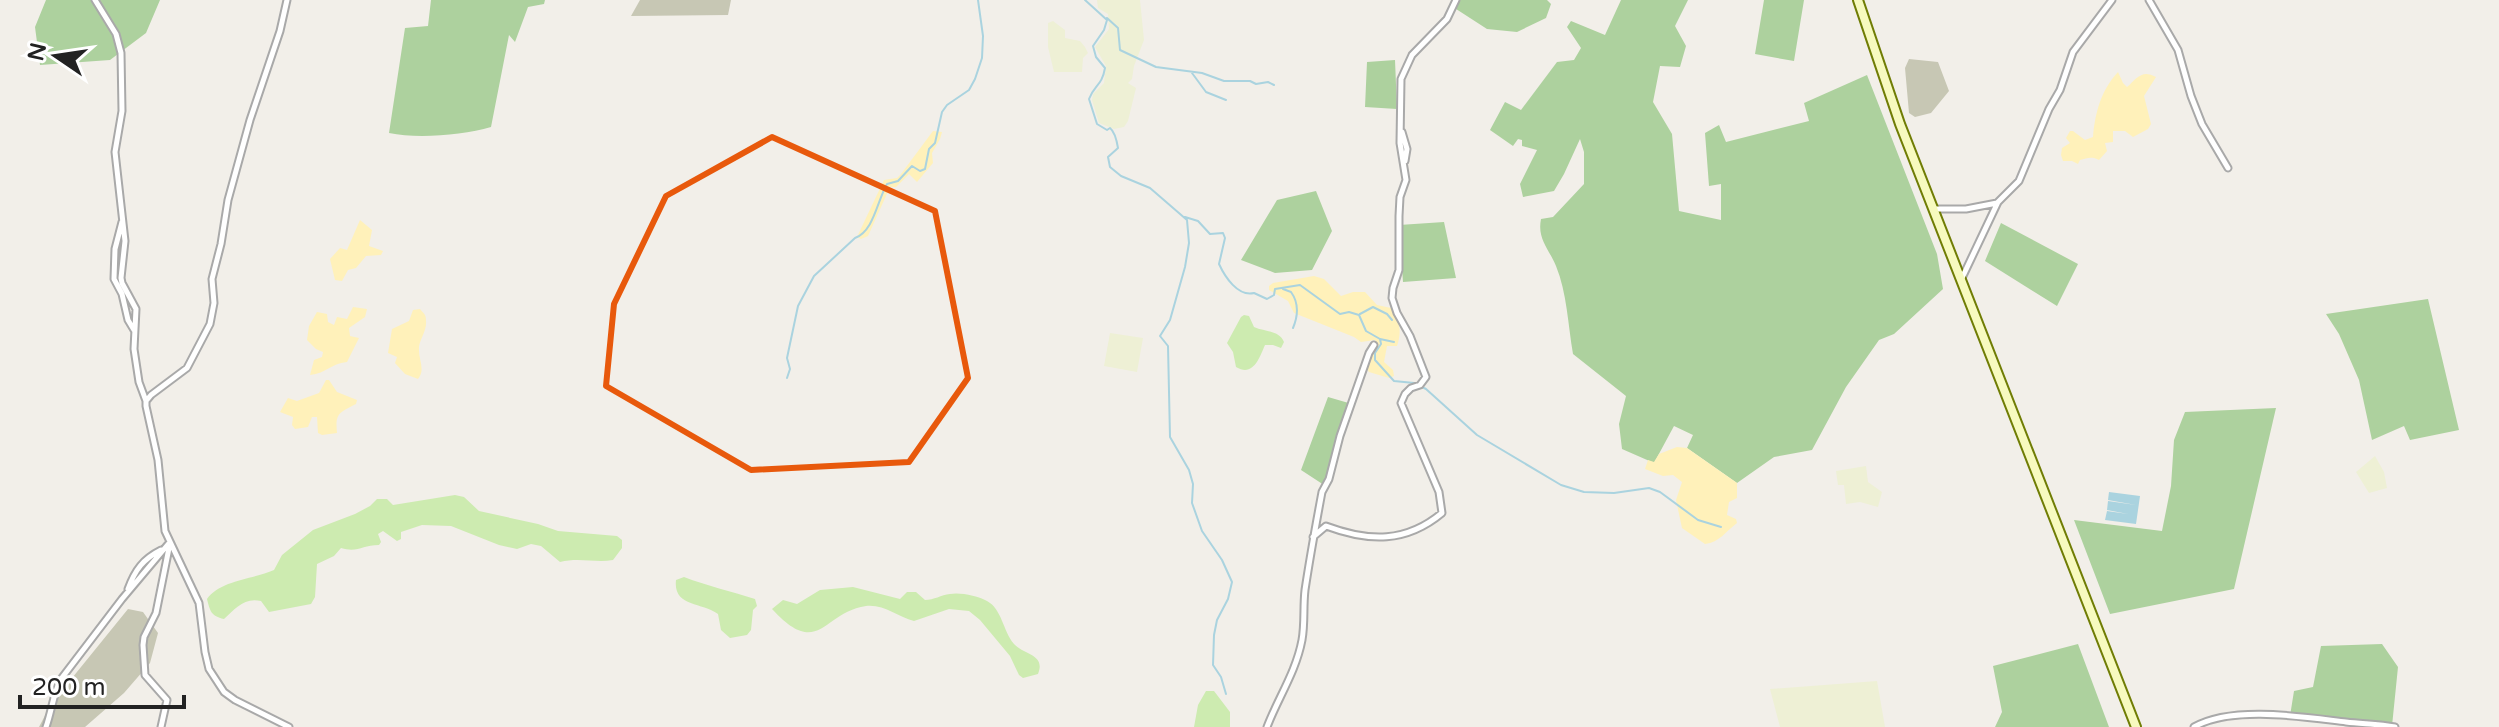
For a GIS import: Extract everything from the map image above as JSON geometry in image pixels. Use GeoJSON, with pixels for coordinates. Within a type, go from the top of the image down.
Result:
{"type":"FeatureCollection","features":[{"type":"Feature","properties":{"kind":"main road"},"geometry":{"type":"LineString","coordinates":[[1858,0],[1900,124],[2136,727]]}},
{"type":"Feature","properties":{"kind":"street"},"geometry":{"type":"LineString","coordinates":[[95,0],[116,34],[121,53],[122,111],[115,152],[125,249],[122,283],[136,309],[134,349],[158,460],[168,545],[199,603],[205,652],[215,682],[235,700],[289,727]]}},
{"type":"Feature","properties":{"kind":"street"},"geometry":{"type":"LineString","coordinates":[[146,401],[187,368],[210,324],[214,303],[212,279],[228,200],[287,0]]}},
{"type":"Feature","properties":{"kind":"street"},"geometry":{"type":"LineString","coordinates":[[1313,537],[1326,526],[1355,536],[1388,537],[1426,526],[1442,513],[1439,492],[1401,403],[1405,394],[1420,385],[1426,377],[1392,298],[1400,257],[1400,197],[1406,180],[1400,127],[1403,70],[1420,44],[1447,19],[1456,0]]}},
{"type":"Feature","properties":{"kind":"street"},"geometry":{"type":"LineString","coordinates":[[1962,278],[1998,202],[2019,181],[2060,90],[2073,52],[2112,0]]}},
{"type":"Feature","properties":{"kind":"street"},"geometry":{"type":"LineString","coordinates":[[2149,0],[2178,50],[2202,124],[2228,168]]}},
{"type":"Feature","properties":{"kind":"street"},"geometry":{"type":"LineString","coordinates":[[1935,209],[1966,209],[1998,202]]}},
{"type":"Feature","properties":{"kind":"street"},"geometry":{"type":"LineString","coordinates":[[123,217],[113,272],[128,320],[136,333]]}},
{"type":"Feature","properties":{"kind":"street"},"geometry":{"type":"LineString","coordinates":[[1267,727],[1288,683],[1302,640],[1305,592],[1322,492],[1374,345]]}},
{"type":"Feature","properties":{"kind":"street"},"geometry":{"type":"LineString","coordinates":[[46,727],[53,708],[53,693],[61,679],[168,545]]}},
{"type":"Feature","properties":{"kind":"street"},"geometry":{"type":"LineString","coordinates":[[161,727],[167,700],[147,680],[143,645],[156,613],[168,545]]}},
{"type":"Feature","properties":{"kind":"street"},"geometry":{"type":"LineString","coordinates":[[2194,727],[2213,718],[2260,715],[2307,716],[2395,727]]}},
{"type":"Feature","properties":{"kind":"highlighted area"},"geometry":{"type":"Polygon","coordinates":[[[772,137],[935,211],[968,378],[909,462],[751,470],[606,386],[614,304],[666,196],[772,137]]]}},
{"type":"Feature","properties":{"kind":"shaded area"},"geometry":{"type":"Polygon","coordinates":[[[640,0],[731,0],[728,15],[631,16],[640,0]]]}},
{"type":"Feature","properties":{"kind":"shaded area"},"geometry":{"type":"Polygon","coordinates":[[[1097,0],[1140,0],[1144,40],[1128,83],[1136,88],[1128,121],[1124,127],[1114,129],[1099,123],[1092,100],[1093,94],[1104,83],[1106,66],[1095,47],[1109,29],[1108,14],[1098,8],[1097,0]]]}},
{"type":"Feature","properties":{"kind":"shaded area"},"geometry":{"type":"Polygon","coordinates":[[[1053,21],[1065,30],[1065,38],[1080,41],[1085,47],[1088,53],[1083,58],[1082,72],[1054,72],[1048,47],[1048,23],[1053,21]]]}},
{"type":"Feature","properties":{"kind":"shaded area"},"geometry":{"type":"Polygon","coordinates":[[[1909,59],[1938,62],[1949,91],[1931,113],[1915,117],[1909,113],[1905,68],[1909,59]]]}},
{"type":"Feature","properties":{"kind":"shaded area"},"geometry":{"type":"Polygon","coordinates":[[[1110,333],[1143,338],[1137,372],[1104,366],[1110,333]]]}},
{"type":"Feature","properties":{"kind":"shaded area"},"geometry":{"type":"Polygon","coordinates":[[[2375,456],[2384,472],[2387,488],[2369,493],[2356,472],[2375,456]]]}},
{"type":"Feature","properties":{"kind":"shaded area"},"geometry":{"type":"Polygon","coordinates":[[[1866,466],[1868,482],[1882,492],[1878,507],[1860,502],[1846,504],[1844,485],[1838,485],[1836,471],[1866,466]]]}},
{"type":"Feature","properties":{"kind":"shaded area"},"geometry":{"type":"Polygon","coordinates":[[[128,609],[143,612],[158,633],[150,663],[124,693],[85,727],[39,727],[51,704],[128,609]]]}},
{"type":"Feature","properties":{"kind":"shaded area"},"geometry":{"type":"Polygon","coordinates":[[[1877,681],[1885,727],[1780,727],[1770,689],[1877,681]]]}},
{"type":"Feature","properties":{"kind":"green space"},"geometry":{"type":"Polygon","coordinates":[[[46,0],[160,0],[146,33],[110,60],[40,65],[35,27],[46,0]]]}},
{"type":"Feature","properties":{"kind":"green space"},"geometry":{"type":"Polygon","coordinates":[[[431,0],[545,0],[544,4],[528,7],[515,42],[509,35],[491,127],[440,135],[389,133],[405,28],[428,26],[431,0]]]}},
{"type":"Feature","properties":{"kind":"green space"},"geometry":{"type":"Polygon","coordinates":[[[1456,0],[1547,0],[1551,4],[1546,18],[1517,32],[1487,29],[1453,7],[1456,0]]]}},
{"type":"Feature","properties":{"kind":"green space"},"geometry":{"type":"Polygon","coordinates":[[[1621,0],[1688,0],[1675,26],[1686,46],[1680,67],[1660,66],[1653,102],[1672,134],[1679,211],[1721,220],[1721,184],[1709,186],[1705,133],[1719,125],[1726,142],[1809,121],[1804,103],[1867,75],[1937,254],[1943,289],[1894,334],[1879,340],[1846,387],[1812,450],[1774,457],[1737,483],[1687,448],[1693,435],[1674,426],[1654,463],[1622,449],[1619,424],[1626,396],[1573,354],[1563,287],[1544,244],[1540,226],[1541,219],[1553,217],[1584,184],[1584,152],[1580,139],[1554,191],[1523,197],[1520,184],[1537,150],[1522,146],[1522,140],[1518,139],[1513,146],[1490,130],[1505,102],[1521,110],[1557,62],[1574,60],[1581,48],[1567,27],[1571,21],[1605,35],[1621,0]]]}},
{"type":"Feature","properties":{"kind":"green space"},"geometry":{"type":"Polygon","coordinates":[[[1764,0],[1804,0],[1794,61],[1755,54],[1764,0]]]}},
{"type":"Feature","properties":{"kind":"green space"},"geometry":{"type":"Polygon","coordinates":[[[1395,60],[1397,109],[1365,107],[1367,62],[1395,60]]]}},
{"type":"Feature","properties":{"kind":"green space"},"geometry":{"type":"Polygon","coordinates":[[[1316,191],[1332,231],[1312,270],[1275,273],[1241,260],[1277,200],[1316,191]]]}},
{"type":"Feature","properties":{"kind":"green space"},"geometry":{"type":"Polygon","coordinates":[[[1444,222],[1456,278],[1403,282],[1399,225],[1444,222]]]}},
{"type":"Feature","properties":{"kind":"green space"},"geometry":{"type":"Polygon","coordinates":[[[2001,223],[2078,264],[2057,306],[1985,261],[2001,223]]]}},
{"type":"Feature","properties":{"kind":"green space"},"geometry":{"type":"Polygon","coordinates":[[[2428,299],[2459,430],[2410,440],[2404,426],[2372,440],[2359,380],[2339,334],[2326,314],[2428,299]]]}},
{"type":"Feature","properties":{"kind":"green space"},"geometry":{"type":"Polygon","coordinates":[[[1244,315],[1249,316],[1254,327],[1275,333],[1284,342],[1281,348],[1265,345],[1255,365],[1247,370],[1236,367],[1233,352],[1227,343],[1244,315]]]}},
{"type":"Feature","properties":{"kind":"green space"},"geometry":{"type":"Polygon","coordinates":[[[1328,397],[1352,404],[1324,485],[1301,470],[1328,397]]]}},
{"type":"Feature","properties":{"kind":"green space"},"geometry":{"type":"Polygon","coordinates":[[[2276,408],[2234,589],[2110,614],[2074,520],[2162,531],[2171,486],[2174,440],[2185,412],[2276,408]]]}},
{"type":"Feature","properties":{"kind":"green space"},"geometry":{"type":"Polygon","coordinates":[[[455,495],[464,497],[479,511],[558,531],[617,536],[622,540],[622,548],[613,560],[560,562],[541,546],[531,544],[517,549],[451,526],[422,525],[401,532],[401,539],[397,541],[383,531],[378,534],[379,545],[352,550],[341,548],[334,556],[317,564],[315,597],[311,604],[269,612],[261,601],[255,600],[240,605],[224,619],[210,610],[207,599],[220,588],[274,570],[282,555],[313,530],[355,514],[377,499],[387,499],[393,505],[455,495]]]}},
{"type":"Feature","properties":{"kind":"green space"},"geometry":{"type":"Polygon","coordinates":[[[684,577],[755,599],[757,606],[753,610],[751,630],[747,635],[730,638],[721,630],[718,614],[683,599],[676,589],[676,580],[684,577]]]}},
{"type":"Feature","properties":{"kind":"green space"},"geometry":{"type":"Polygon","coordinates":[[[853,587],[900,599],[907,592],[916,592],[925,600],[954,594],[983,599],[996,609],[1014,644],[1037,659],[1040,667],[1038,674],[1023,678],[1019,675],[1010,656],[969,611],[949,609],[914,621],[885,609],[866,606],[811,632],[800,631],[788,624],[772,609],[783,600],[797,604],[820,590],[853,587]]]}},
{"type":"Feature","properties":{"kind":"green space"},"geometry":{"type":"Polygon","coordinates":[[[2078,644],[2109,727],[1995,727],[2002,712],[1993,666],[2078,644]]]}},
{"type":"Feature","properties":{"kind":"green space"},"geometry":{"type":"Polygon","coordinates":[[[2382,644],[2398,667],[2392,726],[2290,716],[2294,691],[2313,687],[2321,646],[2382,644]]]}},
{"type":"Feature","properties":{"kind":"green space"},"geometry":{"type":"Polygon","coordinates":[[[1206,691],[1214,691],[1230,712],[1230,727],[1194,727],[1198,705],[1206,691]]]}},
{"type":"Feature","properties":{"kind":"sand"},"geometry":{"type":"Polygon","coordinates":[[[2118,72],[2127,87],[2143,74],[2156,77],[2144,96],[2151,124],[2148,129],[2133,137],[2125,131],[2113,131],[2113,142],[2105,143],[2107,151],[2099,160],[2087,158],[2078,164],[2063,161],[2062,148],[2070,143],[2066,138],[2070,131],[2085,140],[2093,137],[2100,102],[2118,72]]]}},
{"type":"Feature","properties":{"kind":"sand"},"geometry":{"type":"Polygon","coordinates":[[[933,131],[942,132],[932,153],[933,163],[917,182],[909,174],[896,187],[890,187],[868,236],[857,237],[884,180],[897,178],[901,174],[933,131]]]}},
{"type":"Feature","properties":{"kind":"sand"},"geometry":{"type":"Polygon","coordinates":[[[360,220],[372,230],[369,246],[383,251],[381,255],[366,256],[356,268],[348,270],[342,281],[335,280],[330,259],[340,248],[347,250],[360,220]]]}},
{"type":"Feature","properties":{"kind":"sand"},"geometry":{"type":"Polygon","coordinates":[[[1314,276],[1324,279],[1341,296],[1365,292],[1377,305],[1391,308],[1400,331],[1397,346],[1387,346],[1384,362],[1393,370],[1394,376],[1389,378],[1367,369],[1371,353],[1377,345],[1375,340],[1361,342],[1294,313],[1288,301],[1269,290],[1273,283],[1314,276]]]}},
{"type":"Feature","properties":{"kind":"sand"},"geometry":{"type":"Polygon","coordinates":[[[353,307],[367,309],[365,317],[349,328],[350,336],[359,338],[347,362],[310,375],[314,360],[322,357],[323,352],[307,340],[309,326],[317,312],[327,314],[328,322],[334,325],[337,317],[347,319],[353,307]]]}},
{"type":"Feature","properties":{"kind":"sand"},"geometry":{"type":"Polygon","coordinates":[[[420,309],[425,315],[426,324],[419,347],[422,368],[418,379],[405,374],[395,363],[397,357],[388,353],[392,329],[409,321],[413,310],[420,309]]]}},
{"type":"Feature","properties":{"kind":"sand"},"geometry":{"type":"Polygon","coordinates":[[[326,380],[337,392],[357,400],[356,404],[339,414],[337,433],[318,433],[317,417],[312,417],[308,427],[295,429],[293,417],[280,412],[288,398],[297,401],[319,393],[326,380]]]}},
{"type":"Feature","properties":{"kind":"sand"},"geometry":{"type":"Polygon","coordinates":[[[1677,447],[1687,448],[1737,483],[1737,498],[1729,502],[1727,515],[1736,519],[1737,523],[1710,543],[1705,544],[1682,528],[1676,500],[1682,482],[1673,475],[1663,476],[1645,469],[1648,460],[1654,462],[1659,454],[1677,447]]]}},
{"type":"Feature","properties":{"kind":"water"},"geometry":{"type":"Polygon","coordinates":[[[2109,492],[2140,496],[2136,524],[2105,520],[2107,511],[2128,514],[2107,510],[2108,501],[2136,505],[2108,500],[2109,492]]]}},
{"type":"Feature","properties":{"kind":"waterway"},"geometry":{"type":"LineString","coordinates":[[787,378],[790,369],[787,358],[798,306],[814,276],[867,229],[887,184],[898,181],[912,166],[920,171],[925,169],[942,112],[969,90],[975,79],[982,58],[983,36],[978,0]]}},
{"type":"Feature","properties":{"kind":"waterway"},"geometry":{"type":"LineString","coordinates":[[1085,0],[1107,20],[1093,46],[1096,57],[1105,68],[1104,74],[1089,99],[1097,124],[1107,130],[1110,128],[1116,137],[1118,148],[1108,157],[1110,167],[1121,176],[1150,188],[1187,220],[1189,243],[1185,267],[1170,320],[1160,336],[1168,346],[1170,437],[1189,470],[1193,484],[1192,503],[1202,531],[1222,560],[1232,582],[1214,635],[1213,665],[1226,694]]}},
{"type":"Feature","properties":{"kind":"waterway"},"geometry":{"type":"LineString","coordinates":[[1107,18],[1118,28],[1120,50],[1156,67],[1202,73],[1224,81],[1268,82],[1274,85]]}},
{"type":"Feature","properties":{"kind":"waterway"},"geometry":{"type":"LineString","coordinates":[[1192,73],[1206,92],[1226,100]]}},
{"type":"Feature","properties":{"kind":"waterway"},"geometry":{"type":"LineString","coordinates":[[1185,217],[1198,221],[1210,234],[1223,233],[1225,238],[1219,264],[1237,289],[1267,299],[1274,295],[1275,289],[1300,285],[1340,314],[1349,312],[1359,315],[1366,331],[1380,339],[1375,360],[1394,381],[1414,383],[1426,389],[1477,435],[1561,485],[1584,492],[1614,493],[1649,488],[1660,492],[1698,520],[1721,527]]}},
{"type":"Feature","properties":{"kind":"waterway"},"geometry":{"type":"LineString","coordinates":[[1283,289],[1291,292],[1295,301],[1297,314],[1293,328]]}},
{"type":"Feature","properties":{"kind":"waterway"},"geometry":{"type":"LineString","coordinates":[[1360,314],[1373,307],[1392,320]]}},
{"type":"Feature","properties":{"kind":"waterway"},"geometry":{"type":"LineString","coordinates":[[1380,339],[1394,342]]}}]}
